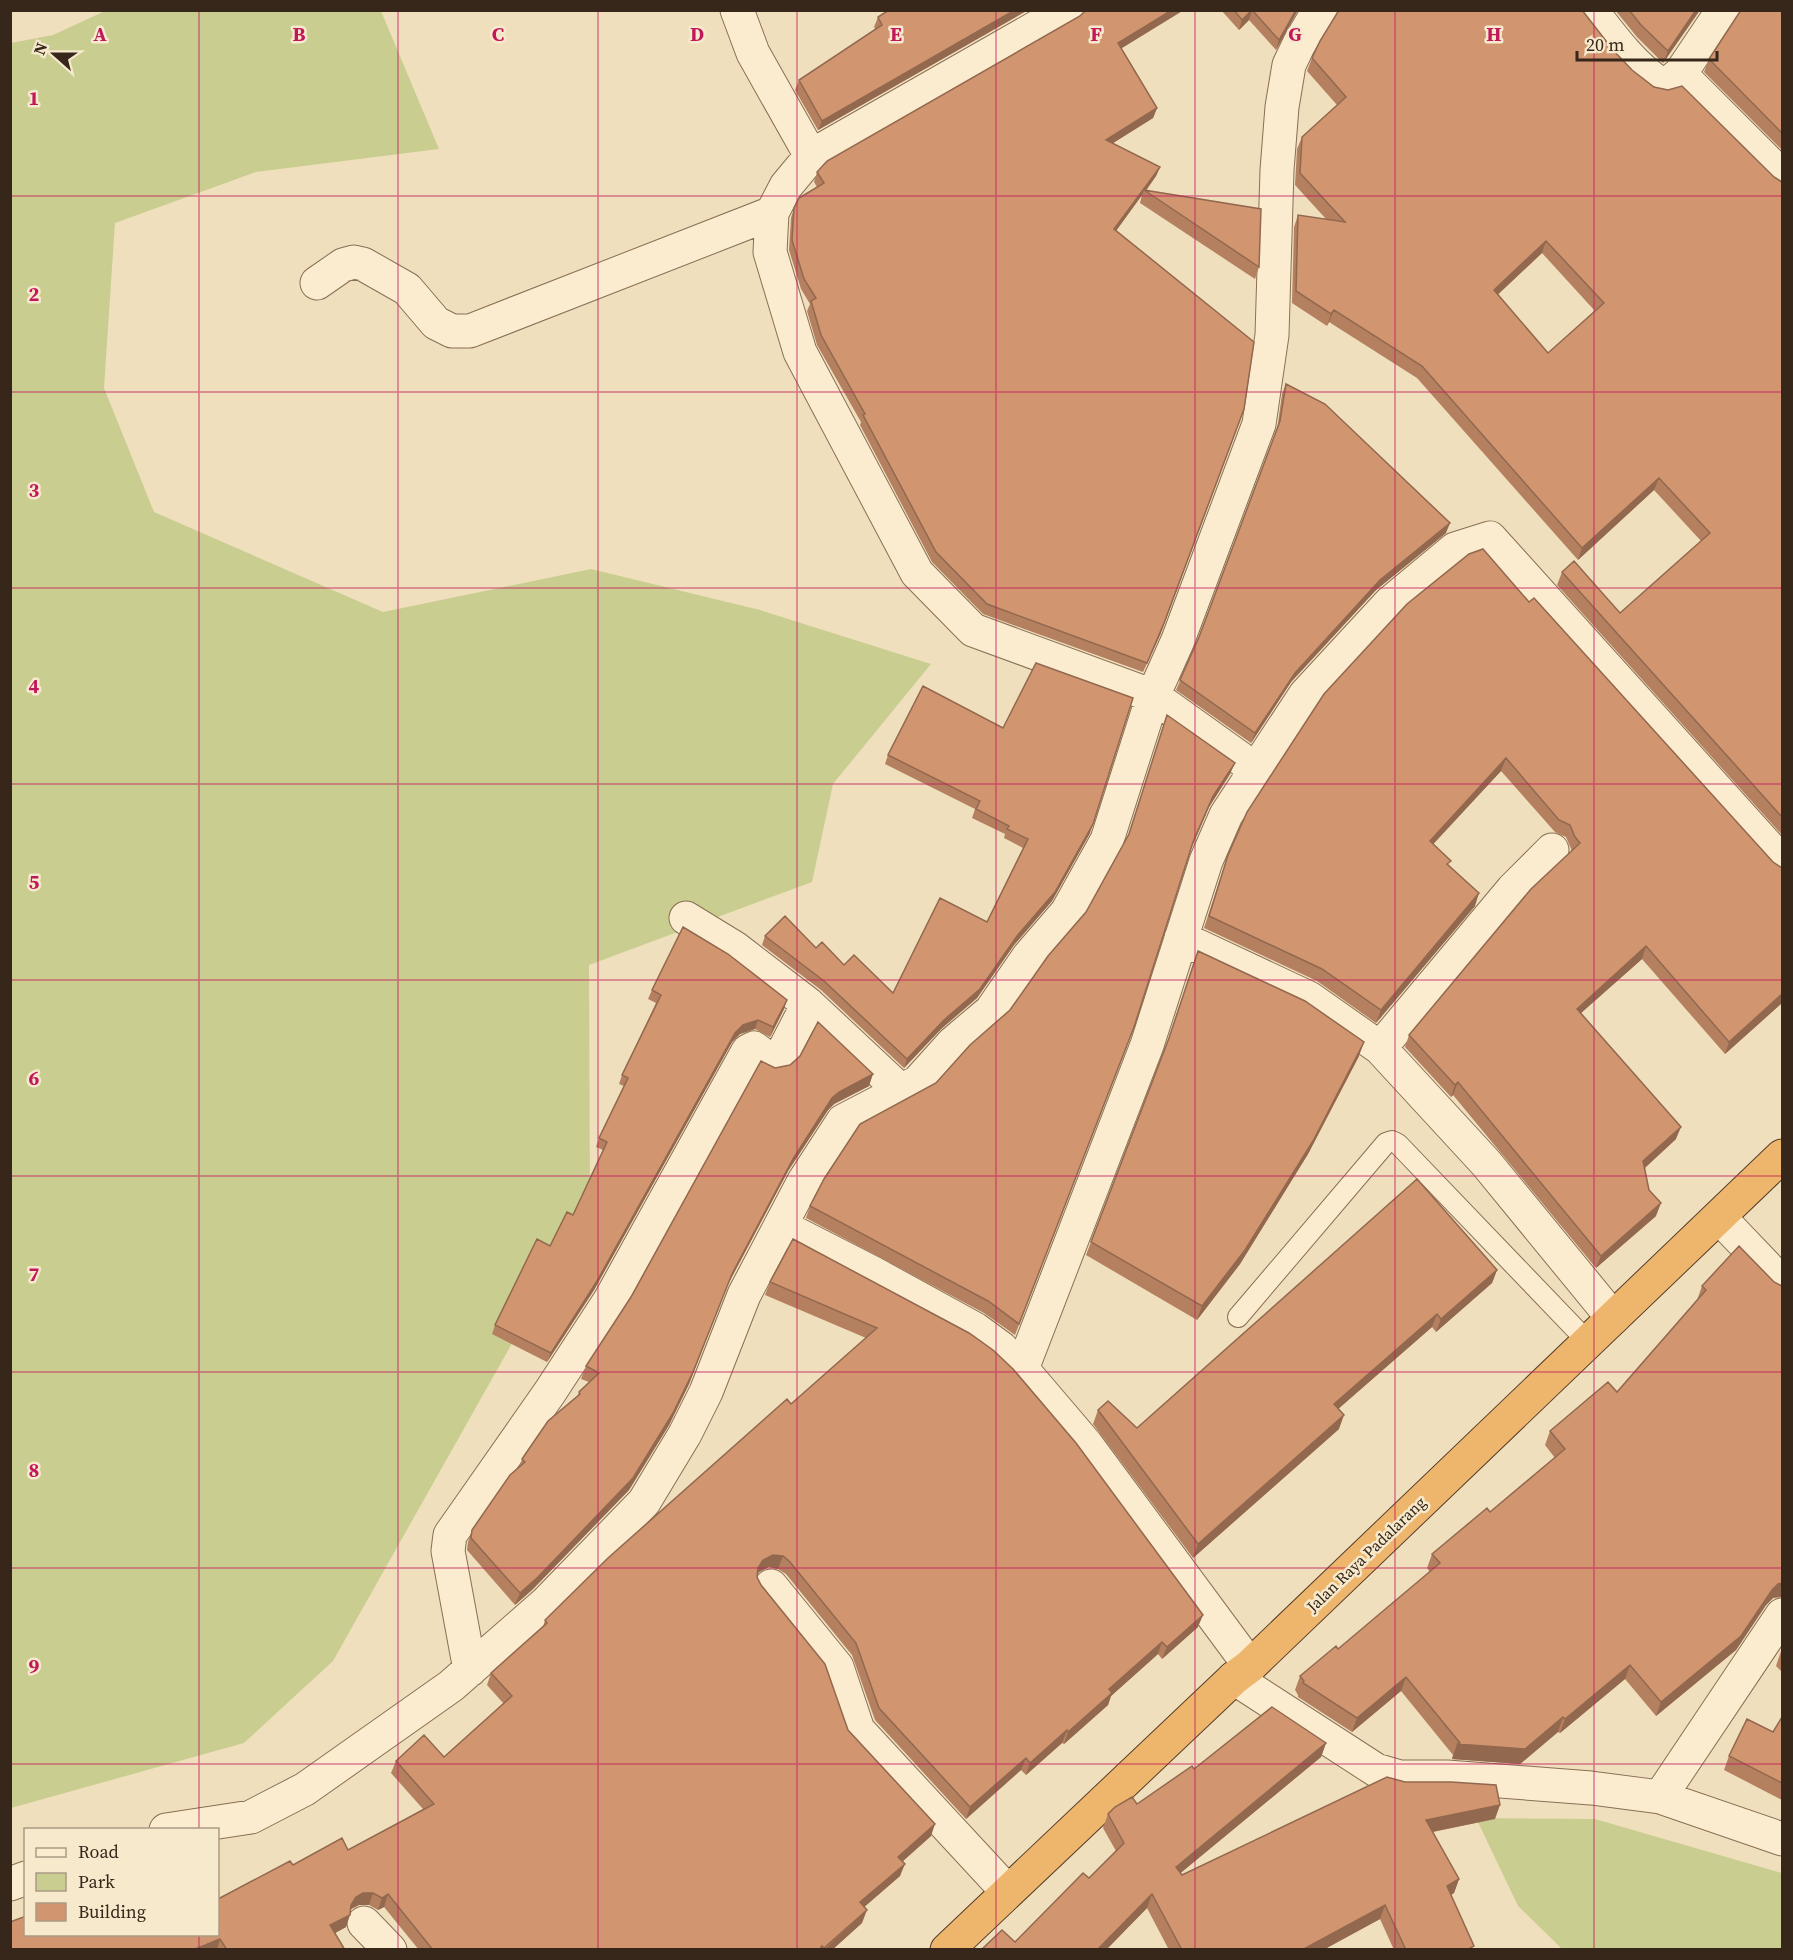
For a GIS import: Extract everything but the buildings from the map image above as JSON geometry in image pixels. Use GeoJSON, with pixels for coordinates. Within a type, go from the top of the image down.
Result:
{"type":"FeatureCollection","features":[{"type":"Feature","properties":{"kind":"highway","name":"Jalan Raya Padalarang"},"geometry":{"type":"LineString","coordinates":[[947,1950],[1242,1672],[1782,1156]]}},
{"type":"Feature","properties":{"kind":"street"},"geometry":{"type":"LineString","coordinates":[[738,10],[753,53],[811,156]]}},
{"type":"Feature","properties":{"kind":"street"},"geometry":{"type":"LineString","coordinates":[[1067,10],[811,156],[786,186],[772,213],[770,252],[800,352],[917,573],[973,630],[1154,696],[1255,769]]}},
{"type":"Feature","properties":{"kind":"street"},"geometry":{"type":"LineString","coordinates":[[179,1828],[251,1817],[305,1789],[470,1670],[546,1603],[644,1502],[706,1392],[744,1295],[804,1181],[843,1121],[900,1089],[918,1082],[953,1043],[992,1011],[1029,956],[1066,912],[1107,840],[1154,696],[1178,640],[1259,424],[1272,335],[1277,170],[1282,107],[1289,65],[1304,35],[1321,10]]}},
{"type":"Feature","properties":{"kind":"street"},"geometry":{"type":"LineString","coordinates":[[1591,10],[1615,40],[1649,76],[1660,84],[1670,82],[1680,74],[1723,10]]}},
{"type":"Feature","properties":{"kind":"street"},"geometry":{"type":"LineString","coordinates":[[1680,74],[1782,176]]}},
{"type":"Feature","properties":{"kind":"street"},"geometry":{"type":"LineString","coordinates":[[317,284],[343,265],[354,262],[363,264],[407,289],[436,323],[452,331],[470,331],[772,213]]}},
{"type":"Feature","properties":{"kind":"street"},"geometry":{"type":"LineString","coordinates":[[1022,1369],[1147,1045],[1206,861],[1226,815],[1305,695],[1390,603],[1455,549],[1490,538],[1782,862]]}},
{"type":"Feature","properties":{"kind":"street"},"geometry":{"type":"LineString","coordinates":[[1380,1048],[1513,890],[1552,850]]}},
{"type":"Feature","properties":{"kind":"street"},"geometry":{"type":"LineString","coordinates":[[686,918],[735,948],[808,1004],[900,1089]]}},
{"type":"Feature","properties":{"kind":"street"},"geometry":{"type":"LineString","coordinates":[[1181,938],[1309,998],[1380,1048],[1486,1163],[1612,1318]]}},
{"type":"Feature","properties":{"kind":"street"},"geometry":{"type":"LineString","coordinates":[[470,1670],[448,1551],[450,1535],[550,1392],[610,1300],[748,1051],[754,1048],[773,1062],[779,1060],[808,1004]]}},
{"type":"Feature","properties":{"kind":"street"},"geometry":{"type":"LineString","coordinates":[[1719,1217],[1782,1283]]}},
{"type":"Feature","properties":{"kind":"street"},"geometry":{"type":"LineString","coordinates":[[781,1226],[975,1329],[1001,1348],[1022,1369],[1086,1444],[1242,1672],[1376,1770],[1400,1777],[1446,1777],[1591,1788],[1660,1797],[1782,1839]]}},
{"type":"Feature","properties":{"kind":"street"},"geometry":{"type":"LineString","coordinates":[[771,1586],[837,1667],[858,1730],[1008,1891]]}},
{"type":"Feature","properties":{"kind":"street"},"geometry":{"type":"LineString","coordinates":[[1660,1797],[1782,1615]]}},
{"type":"Feature","properties":{"kind":"street"},"geometry":{"type":"LineString","coordinates":[[364,1923],[390,1950]]}},
{"type":"Feature","properties":{"kind":"lane"},"geometry":{"type":"LineString","coordinates":[[1238,1317],[1386,1143],[1392,1141],[1398,1144],[1588,1342]]}},
{"type":"Feature","properties":{"kind":"green space"},"geometry":{"type":"Polygon","coordinates":[[[105,11],[381,11],[439,149],[256,172],[115,223],[104,388],[154,512],[383,612],[591,569],[760,610],[931,664],[833,784],[812,882],[589,965],[590,1205],[333,1661],[244,1743],[11,1808],[11,43],[53,35],[105,11]]]}},
{"type":"Feature","properties":{"kind":"green space"},"geometry":{"type":"Polygon","coordinates":[[[1476,1818],[1595,1819],[1782,1873],[1782,1949],[1562,1949],[1518,1906],[1476,1818]]]}}]}
